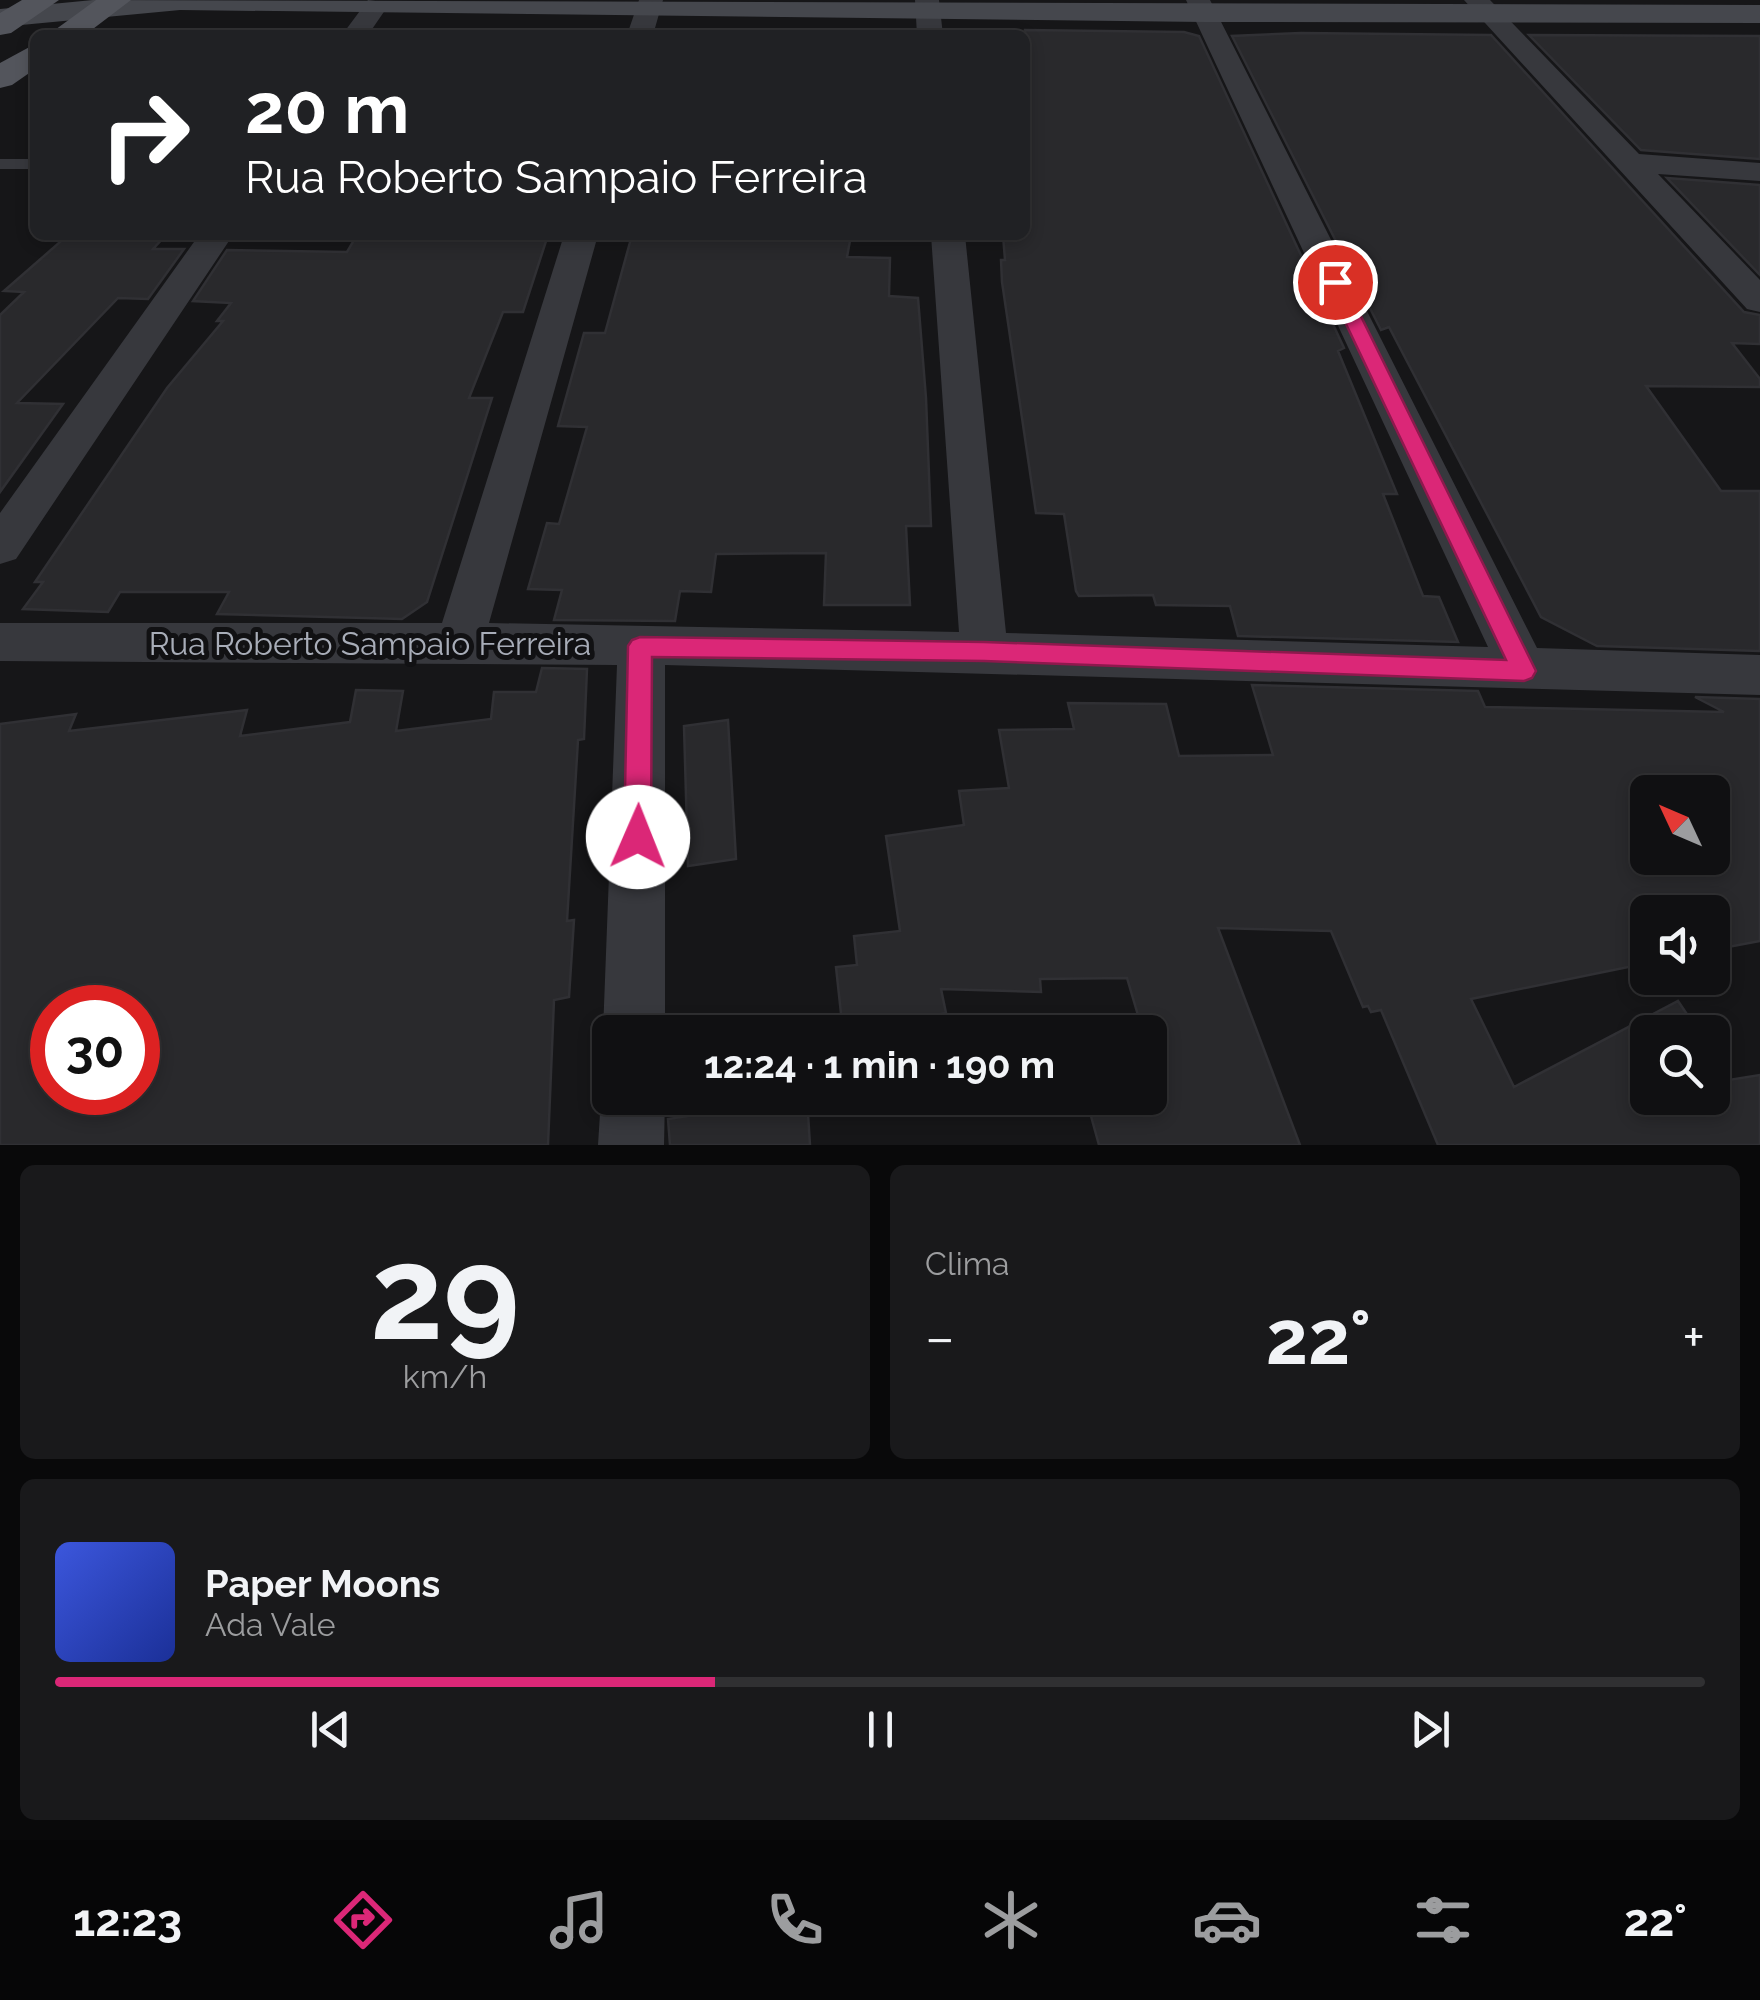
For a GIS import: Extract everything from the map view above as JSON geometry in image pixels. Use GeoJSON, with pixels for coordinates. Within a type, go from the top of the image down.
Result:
{"type":"FeatureCollection","features":[{"type":"Feature","properties":{"kind":"main road"},"geometry":{"type":"LineString","coordinates":[[4,27],[44,0]]}},
{"type":"Feature","properties":{"kind":"main road"},"geometry":{"type":"LineString","coordinates":[[4,27],[109,3],[180,1],[341,1],[647,14],[928,15],[1201,6],[1482,7],[1760,14]]}},
{"type":"Feature","properties":{"kind":"main road"},"geometry":{"type":"LineString","coordinates":[[71,30],[109,3]]}},
{"type":"Feature","properties":{"kind":"main road"},"geometry":{"type":"LineString","coordinates":[[0,78],[30,57]]}},
{"type":"Feature","properties":{"kind":"street"},"geometry":{"type":"LineString","coordinates":[[359,30],[378,3]]}},
{"type":"Feature","properties":{"kind":"street"},"geometry":{"type":"LineString","coordinates":[[1201,6],[1524,671]]}},
{"type":"Feature","properties":{"kind":"street"},"geometry":{"type":"LineString","coordinates":[[1482,7],[1760,301]]}},
{"type":"Feature","properties":{"kind":"street"},"geometry":{"type":"LineString","coordinates":[[1630,163],[1760,172]]}},
{"type":"Feature","properties":{"kind":"street"},"geometry":{"type":"LineString","coordinates":[[0,547],[213,240]]}},
{"type":"Feature","properties":{"kind":"street"},"geometry":{"type":"LineString","coordinates":[[460,642],[580,240]]}},
{"type":"Feature","properties":{"kind":"street"},"geometry":{"type":"LineString","coordinates":[[948,240],[984,652]]}},
{"type":"Feature","properties":{"kind":"street","name":"Rua Roberto Sampaio Ferreira"},"geometry":{"type":"LineString","coordinates":[[0,642],[460,642],[984,652],[1760,676]]}},
{"type":"Feature","properties":{"kind":"street"},"geometry":{"type":"LineString","coordinates":[[634,1015],[640,646]]}},
{"type":"Feature","properties":{"kind":"street"},"geometry":{"type":"LineString","coordinates":[[632,1145],[633,1115]]}},
{"type":"Feature","properties":{"kind":"lane"},"geometry":{"type":"LineString","coordinates":[[0,164],[30,164]]}},
{"type":"Feature","properties":{"kind":"building"},"geometry":{"type":"Polygon","coordinates":[[[1030,30],[1184,32],[1199,36],[1344,348],[1338,351],[1397,494],[1383,494],[1423,596],[1439,597],[1458,642],[1238,636],[1230,606],[1156,605],[1153,595],[1079,596],[1064,514],[1036,513],[1002,282],[1001,260],[1005,260],[1003,240],[1030,240],[1030,30]]]}},
{"type":"Feature","properties":{"kind":"building"},"geometry":{"type":"Polygon","coordinates":[[[1491,35],[1744,312],[1760,315],[1760,344],[1732,343],[1760,379],[1760,387],[1646,386],[1721,491],[1760,491],[1760,651],[1597,646],[1541,617],[1389,327],[1381,330],[1232,36],[1491,35]]]}},
{"type":"Feature","properties":{"kind":"building"},"geometry":{"type":"Polygon","coordinates":[[[1529,35],[1760,36],[1760,159],[1641,150],[1529,35]]]}},
{"type":"Feature","properties":{"kind":"building"},"geometry":{"type":"Polygon","coordinates":[[[1667,178],[1760,185],[1760,275],[1667,178]]]}},
{"type":"Feature","properties":{"kind":"building"},"geometry":{"type":"Polygon","coordinates":[[[62,240],[161,240],[153,249],[184,249],[148,299],[118,298],[17,403],[63,404],[0,492],[0,315],[24,292],[4,291],[62,240]]]}},
{"type":"Feature","properties":{"kind":"building"},"geometry":{"type":"Polygon","coordinates":[[[354,240],[546,240],[523,312],[503,312],[469,398],[492,398],[427,602],[402,619],[217,614],[229,592],[120,592],[108,612],[23,609],[43,582],[35,582],[167,388],[223,321],[217,321],[231,303],[193,301],[227,250],[347,252],[354,240]]]}},
{"type":"Feature","properties":{"kind":"building"},"geometry":{"type":"Polygon","coordinates":[[[631,240],[850,240],[847,257],[890,258],[889,296],[918,298],[926,398],[931,526],[906,526],[910,605],[824,605],[826,553],[716,554],[711,592],[680,591],[675,621],[554,620],[562,590],[528,589],[547,523],[559,524],[587,427],[558,426],[584,333],[605,333],[631,240]]]}},
{"type":"Feature","properties":{"kind":"building"},"geometry":{"type":"Polygon","coordinates":[[[542,668],[587,669],[584,739],[578,740],[567,921],[574,920],[569,997],[554,1000],[548,1145],[0,1145],[0,724],[76,714],[69,731],[247,710],[240,736],[350,722],[356,690],[403,691],[396,731],[491,719],[494,692],[536,692],[542,668]]]}},
{"type":"Feature","properties":{"kind":"building"},"geometry":{"type":"Polygon","coordinates":[[[1252,685],[1478,691],[1485,707],[1724,712],[1695,697],[1760,699],[1760,941],[1730,947],[1730,895],[1630,895],[1630,967],[1471,999],[1514,1087],[1630,1026],[1630,1115],[1730,1115],[1730,1080],[1760,1075],[1760,1145],[1438,1145],[1381,1010],[1371,1012],[1368,1006],[1363,1007],[1331,931],[1218,928],[1300,1145],[1099,1145],[1091,1115],[1167,1115],[1167,1015],[1138,1015],[1127,978],[1040,979],[1041,992],[941,989],[946,1013],[841,1015],[836,967],[857,965],[854,936],[900,931],[886,836],[964,825],[959,791],[1009,788],[999,730],[1074,729],[1068,703],[1166,704],[1179,756],[1273,755],[1252,685]]]}},
{"type":"Feature","properties":{"kind":"building"},"geometry":{"type":"Polygon","coordinates":[[[728,720],[736,859],[688,866],[684,726],[728,720]]]}},
{"type":"Feature","properties":{"kind":"building"},"geometry":{"type":"Polygon","coordinates":[[[1678,1001],[1687,1015],[1651,1015],[1678,1001]]]}},
{"type":"Feature","properties":{"kind":"building"},"geometry":{"type":"Polygon","coordinates":[[[694,1115],[808,1115],[810,1145],[670,1145],[668,1119],[694,1115]]]}},
{"type":"Feature","properties":{"kind":"route"},"geometry":{"type":"LineString","coordinates":[[638,837],[640,646],[984,652],[1524,671],[1335,282]]}}]}
